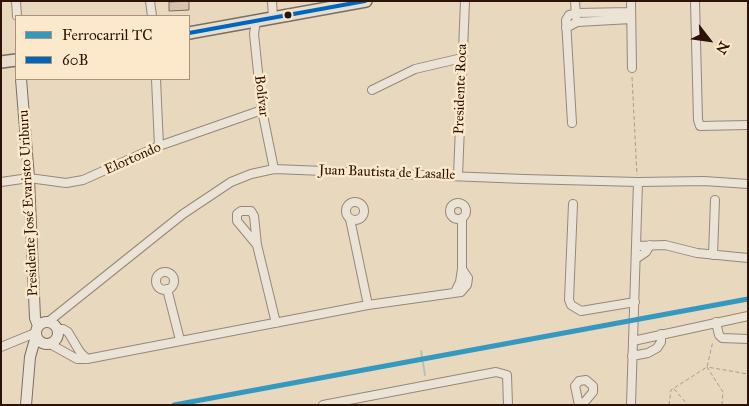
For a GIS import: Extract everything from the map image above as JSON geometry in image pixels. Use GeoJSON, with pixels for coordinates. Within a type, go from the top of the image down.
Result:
{"type":"FeatureCollection","features":[{"type":"Feature","properties":{"kind":"main road"},"geometry":{"type":"LineString","coordinates":[[190,33],[366,1]]}},
{"type":"Feature","properties":{"kind":"main road"},"geometry":{"type":"LineString","coordinates":[[1,62],[15,60]]}},
{"type":"Feature","properties":{"kind":"street"},"geometry":{"type":"LineString","coordinates":[[16,1],[17,15]]}},
{"type":"Feature","properties":{"kind":"street"},"geometry":{"type":"LineString","coordinates":[[150,1],[152,15]]}},
{"type":"Feature","properties":{"kind":"street"},"geometry":{"type":"LineString","coordinates":[[272,1],[273,18]]}},
{"type":"Feature","properties":{"kind":"street","name":"Presidente Roca"},"geometry":{"type":"LineString","coordinates":[[458,176],[465,1]]}},
{"type":"Feature","properties":{"kind":"street"},"geometry":{"type":"LineString","coordinates":[[575,1],[577,22]]}},
{"type":"Feature","properties":{"kind":"street"},"geometry":{"type":"LineString","coordinates":[[631,1],[632,68]]}},
{"type":"Feature","properties":{"kind":"street"},"geometry":{"type":"LineString","coordinates":[[695,1],[698,120],[700,126],[748,125]]}},
{"type":"Feature","properties":{"kind":"street"},"geometry":{"type":"LineString","coordinates":[[572,124],[566,20],[569,15],[576,13],[596,16],[631,15]]}},
{"type":"Feature","properties":{"kind":"street"},"geometry":{"type":"LineString","coordinates":[[566,28],[596,16]]}},
{"type":"Feature","properties":{"kind":"street","name":"Bolívar"},"geometry":{"type":"LineString","coordinates":[[256,21],[254,34],[262,110],[274,169]]}},
{"type":"Feature","properties":{"kind":"street"},"geometry":{"type":"LineString","coordinates":[[372,90],[415,69],[462,58]]}},
{"type":"Feature","properties":{"kind":"street","name":"Presidente José Evaristo Uriburu"},"geometry":{"type":"LineString","coordinates":[[21,80],[29,178],[35,318],[45,333],[30,357],[26,405]]}},
{"type":"Feature","properties":{"kind":"street"},"geometry":{"type":"LineString","coordinates":[[156,80],[159,146]]}},
{"type":"Feature","properties":{"kind":"street","name":"Elortondo"},"geometry":{"type":"LineString","coordinates":[[1,182],[29,178],[66,183],[83,180],[159,146],[262,110]]}},
{"type":"Feature","properties":{"kind":"street","name":"Juan Bautista de Lasalle"},"geometry":{"type":"LineString","coordinates":[[45,333],[69,306],[183,214],[231,182],[251,174],[274,169],[638,182],[704,181],[748,184]]}},
{"type":"Feature","properties":{"kind":"street"},"geometry":{"type":"LineString","coordinates":[[631,405],[638,182]]}},
{"type":"Feature","properties":{"kind":"street"},"geometry":{"type":"LineString","coordinates":[[713,255],[715,200]]}},
{"type":"Feature","properties":{"kind":"street"},"geometry":{"type":"LineString","coordinates":[[573,204],[569,300],[571,305],[582,311],[635,302]]}},
{"type":"Feature","properties":{"kind":"street"},"geometry":{"type":"LineString","coordinates":[[45,333],[78,359],[87,359],[180,340],[465,290],[468,278],[462,268],[462,218]]}},
{"type":"Feature","properties":{"kind":"street"},"geometry":{"type":"LineString","coordinates":[[350,219],[368,306]]}},
{"type":"Feature","properties":{"kind":"street"},"geometry":{"type":"LineString","coordinates":[[258,245],[276,323]]}},
{"type":"Feature","properties":{"kind":"street"},"geometry":{"type":"LineString","coordinates":[[636,258],[646,252],[650,245]]}},
{"type":"Feature","properties":{"kind":"street"},"geometry":{"type":"LineString","coordinates":[[637,246],[676,246],[697,253],[748,258]]}},
{"type":"Feature","properties":{"kind":"street"},"geometry":{"type":"LineString","coordinates":[[167,290],[180,340]]}},
{"type":"Feature","properties":{"kind":"street"},"geometry":{"type":"LineString","coordinates":[[632,341],[748,316]]}},
{"type":"Feature","properties":{"kind":"street"},"geometry":{"type":"LineString","coordinates":[[716,322],[719,335],[728,339],[748,339]]}},
{"type":"Feature","properties":{"kind":"street"},"geometry":{"type":"LineString","coordinates":[[1,347],[63,329],[68,332],[80,352],[87,359]]}},
{"type":"Feature","properties":{"kind":"street"},"geometry":{"type":"LineString","coordinates":[[632,356],[648,353],[657,348],[661,342],[661,334]]}},
{"type":"Feature","properties":{"kind":"street"},"geometry":{"type":"LineString","coordinates":[[323,405],[496,372],[507,376],[508,405]]}},
{"type":"Feature","properties":{"kind":"path"},"geometry":{"type":"LineString","coordinates":[[632,68],[638,182]]}},
{"type":"Feature","properties":{"kind":"path"},"geometry":{"type":"LineString","coordinates":[[719,335],[714,339],[708,367],[723,392],[722,405]]}},
{"type":"Feature","properties":{"kind":"path"},"geometry":{"type":"LineString","coordinates":[[669,405],[673,388],[708,367],[748,374]]}},
{"type":"Feature","properties":{"kind":"path"},"geometry":{"type":"LineString","coordinates":[[673,388],[688,405]]}},
{"type":"Feature","properties":{"kind":"building"},"geometry":{"type":"Polygon","coordinates":[[[189,1],[189,10],[169,11],[169,2],[189,1]]]}},
{"type":"Feature","properties":{"kind":"waterway"},"geometry":{"type":"LineString","coordinates":[[421,351],[425,375]]}},
{"type":"Feature","properties":{"kind":"rail line","name":"TC"},"geometry":{"type":"LineString","coordinates":[[174,405],[748,299]]}},
{"type":"Feature","properties":{"kind":"transit line","name":"60B"},"geometry":{"type":"LineString","coordinates":[[190,33],[365,1]]}}]}
